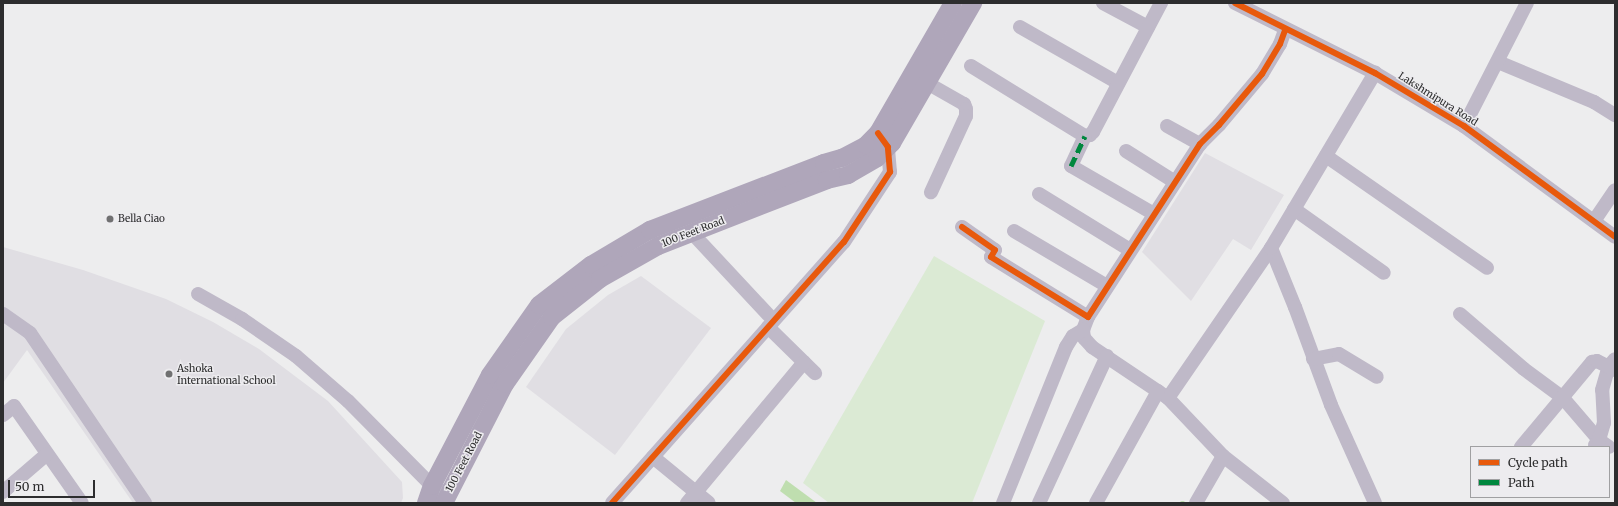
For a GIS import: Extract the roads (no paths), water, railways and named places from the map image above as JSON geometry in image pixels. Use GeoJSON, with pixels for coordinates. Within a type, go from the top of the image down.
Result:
{"type":"FeatureCollection","features":[{"type":"Feature","properties":{"kind":"main road","name":"100 Feet Road"},"geometry":{"type":"LineString","coordinates":[[441,494],[490,375],[539,305],[591,265],[650,230],[824,163],[842,158],[862,147],[878,133],[953,3]]}},
{"type":"Feature","properties":{"kind":"main road","name":"100 Feet Road"},"geometry":{"type":"LineString","coordinates":[[426,503],[441,494],[505,384],[552,317],[600,279],[658,246],[827,180],[848,175],[868,164],[888,147],[973,3]]}},
{"type":"Feature","properties":{"kind":"street"},"geometry":{"type":"LineString","coordinates":[[1103,3],[1148,27]]}},
{"type":"Feature","properties":{"kind":"street"},"geometry":{"type":"LineString","coordinates":[[1154,214],[1071,166],[1085,136],[1093,132],[1161,3]]}},
{"type":"Feature","properties":{"kind":"street","name":"Lakshmipura Road"},"geometry":{"type":"LineString","coordinates":[[1235,3],[1285,30],[1375,73],[1464,126],[1615,236]]}},
{"type":"Feature","properties":{"kind":"street"},"geometry":{"type":"LineString","coordinates":[[1464,126],[1527,3]]}},
{"type":"Feature","properties":{"kind":"street"},"geometry":{"type":"LineString","coordinates":[[1020,27],[1118,83]]}},
{"type":"Feature","properties":{"kind":"street"},"geometry":{"type":"LineString","coordinates":[[1283,503],[1223,456],[1163,395],[1092,347],[1084,338],[1083,330],[1088,317],[1107,286],[1200,144],[1219,125],[1262,74],[1280,44],[1285,30]]}},
{"type":"Feature","properties":{"kind":"street"},"geometry":{"type":"LineString","coordinates":[[1498,62],[1594,102],[1615,115]]}},
{"type":"Feature","properties":{"kind":"street"},"geometry":{"type":"LineString","coordinates":[[971,66],[1085,136]]}},
{"type":"Feature","properties":{"kind":"street"},"geometry":{"type":"LineString","coordinates":[[1096,503],[1163,395],[1270,248],[1375,73]]}},
{"type":"Feature","properties":{"kind":"street"},"geometry":{"type":"LineString","coordinates":[[927,83],[964,104],[966,109],[966,116],[931,192]]}},
{"type":"Feature","properties":{"kind":"street"},"geometry":{"type":"LineString","coordinates":[[1167,126],[1200,144]]}},
{"type":"Feature","properties":{"kind":"street"},"geometry":{"type":"LineString","coordinates":[[612,503],[844,242],[890,172],[888,147],[878,133]]}},
{"type":"Feature","properties":{"kind":"street"},"geometry":{"type":"LineString","coordinates":[[1126,151],[1175,182]]}},
{"type":"Feature","properties":{"kind":"street"},"geometry":{"type":"LineString","coordinates":[[1326,156],[1487,268]]}},
{"type":"Feature","properties":{"kind":"street"},"geometry":{"type":"LineString","coordinates":[[1594,221],[1615,190]]}},
{"type":"Feature","properties":{"kind":"street"},"geometry":{"type":"LineString","coordinates":[[1039,194],[1130,250]]}},
{"type":"Feature","properties":{"kind":"street"},"geometry":{"type":"LineString","coordinates":[[1294,209],[1384,273]]}},
{"type":"Feature","properties":{"kind":"street"},"geometry":{"type":"LineString","coordinates":[[962,227],[995,250],[991,256],[1088,317]]}},
{"type":"Feature","properties":{"kind":"street"},"geometry":{"type":"LineString","coordinates":[[1014,231],[1107,286]]}},
{"type":"Feature","properties":{"kind":"street"},"geometry":{"type":"LineString","coordinates":[[692,233],[815,373]]}},
{"type":"Feature","properties":{"kind":"street"},"geometry":{"type":"LineString","coordinates":[[1270,248],[1295,307],[1331,405],[1375,503]]}},
{"type":"Feature","properties":{"kind":"street"},"geometry":{"type":"LineString","coordinates":[[198,294],[270,337],[314,371],[348,401],[441,494]]}},
{"type":"Feature","properties":{"kind":"street"},"geometry":{"type":"LineString","coordinates":[[3,314],[30,333],[145,503]]}},
{"type":"Feature","properties":{"kind":"street"},"geometry":{"type":"LineString","coordinates":[[1460,314],[1524,369],[1563,398],[1603,445]]}},
{"type":"Feature","properties":{"kind":"street"},"geometry":{"type":"LineString","coordinates":[[1003,503],[1066,347],[1073,336],[1083,330]]}},
{"type":"Feature","properties":{"kind":"street"},"geometry":{"type":"LineString","coordinates":[[1313,359],[1339,354],[1377,377]]}},
{"type":"Feature","properties":{"kind":"street"},"geometry":{"type":"LineString","coordinates":[[1039,503],[1107,356]]}},
{"type":"Feature","properties":{"kind":"street"},"geometry":{"type":"LineString","coordinates":[[1522,446],[1592,362],[1597,361],[1613,365],[1602,390],[1604,423],[1603,445]]}},
{"type":"Feature","properties":{"kind":"street"},"geometry":{"type":"LineString","coordinates":[[686,503],[697,492],[804,362]]}},
{"type":"Feature","properties":{"kind":"street"},"geometry":{"type":"LineString","coordinates":[[3,415],[14,406],[78,502]]}},
{"type":"Feature","properties":{"kind":"street"},"geometry":{"type":"LineString","coordinates":[[3,492],[47,454]]}},
{"type":"Feature","properties":{"kind":"street"},"geometry":{"type":"LineString","coordinates":[[1196,503],[1223,456]]}},
{"type":"Feature","properties":{"kind":"street"},"geometry":{"type":"LineString","coordinates":[[653,457],[709,503]]}},
{"type":"Feature","properties":{"kind":"place","name":"Bella Ciao"},"geometry":{"type":"Point","coordinates":[110,219]}},
{"type":"Feature","properties":{"kind":"place","name":"Ashoka International School"},"geometry":{"type":"Point","coordinates":[169,374]}}]}
